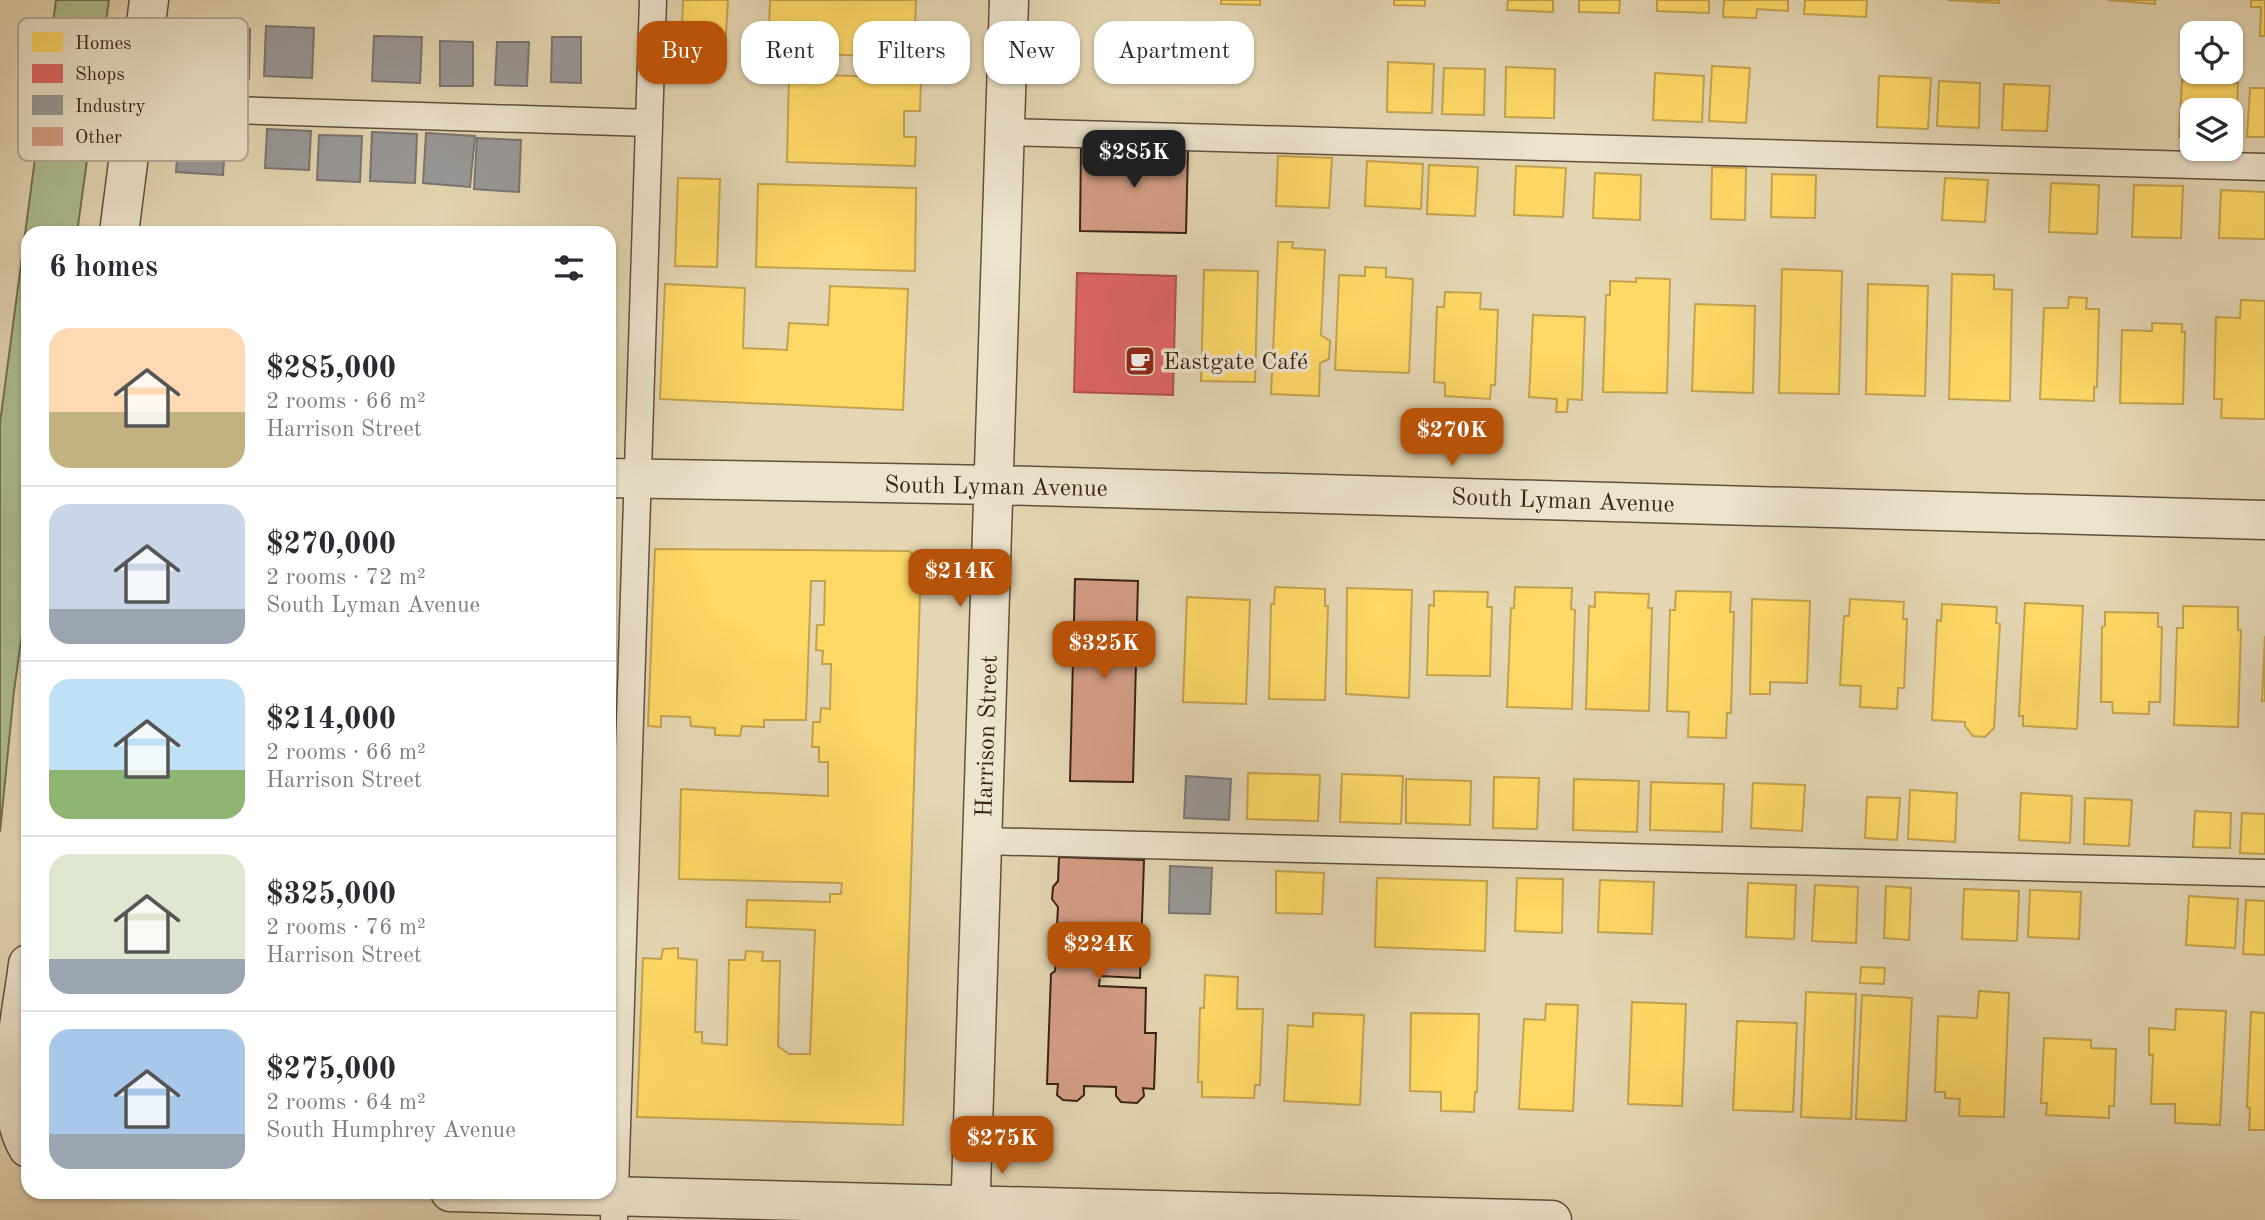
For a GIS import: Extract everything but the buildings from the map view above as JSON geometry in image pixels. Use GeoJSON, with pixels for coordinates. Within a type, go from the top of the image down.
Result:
{"type":"FeatureCollection","features":[{"type":"Feature","properties":{"kind":"street"},"geometry":{"type":"LineString","coordinates":[[147,18],[149,0]]}},
{"type":"Feature","properties":{"kind":"street","name":"Harrison Street"},"geometry":{"type":"LineString","coordinates":[[970,1213],[1009,0]]}},
{"type":"Feature","properties":{"kind":"street"},"geometry":{"type":"LineString","coordinates":[[120,226],[128,161]]}},
{"type":"Feature","properties":{"kind":"street","name":"South Lyman Avenue"},"geometry":{"type":"LineString","coordinates":[[623,479],[994,485],[2265,520]]}},
{"type":"Feature","properties":{"kind":"street"},"geometry":{"type":"LineString","coordinates":[[21,1023],[7,1118],[21,1137]]}},
{"type":"Feature","properties":{"kind":"street"},"geometry":{"type":"LineString","coordinates":[[522,1199],[615,1208],[1552,1220]]}},
{"type":"Feature","properties":{"kind":"lane"},"geometry":{"type":"LineString","coordinates":[[616,1084],[623,479],[649,123],[653,0]]}},
{"type":"Feature","properties":{"kind":"lane"},"geometry":{"type":"LineString","coordinates":[[248,111],[649,123]]}},
{"type":"Feature","properties":{"kind":"lane"},"geometry":{"type":"LineString","coordinates":[[1005,132],[2265,167]]}},
{"type":"Feature","properties":{"kind":"lane"},"geometry":{"type":"LineString","coordinates":[[982,841],[2265,873]]}},
{"type":"Feature","properties":{"kind":"green space"},"geometry":{"type":"Polygon","coordinates":[[[56,0],[109,0],[107,18],[54,18],[56,0]]]}},
{"type":"Feature","properties":{"kind":"green space"},"geometry":{"type":"Polygon","coordinates":[[[35,161],[87,161],[78,226],[26,226],[35,161]]]}},
{"type":"Feature","properties":{"kind":"green space"},"geometry":{"type":"Polygon","coordinates":[[[21,264],[21,640],[0,832],[0,423],[21,264]]]}},
{"type":"Feature","properties":{"kind":"place","name":"Eastgate Café"},"geometry":{"type":"Point","coordinates":[1140,361]}}]}
